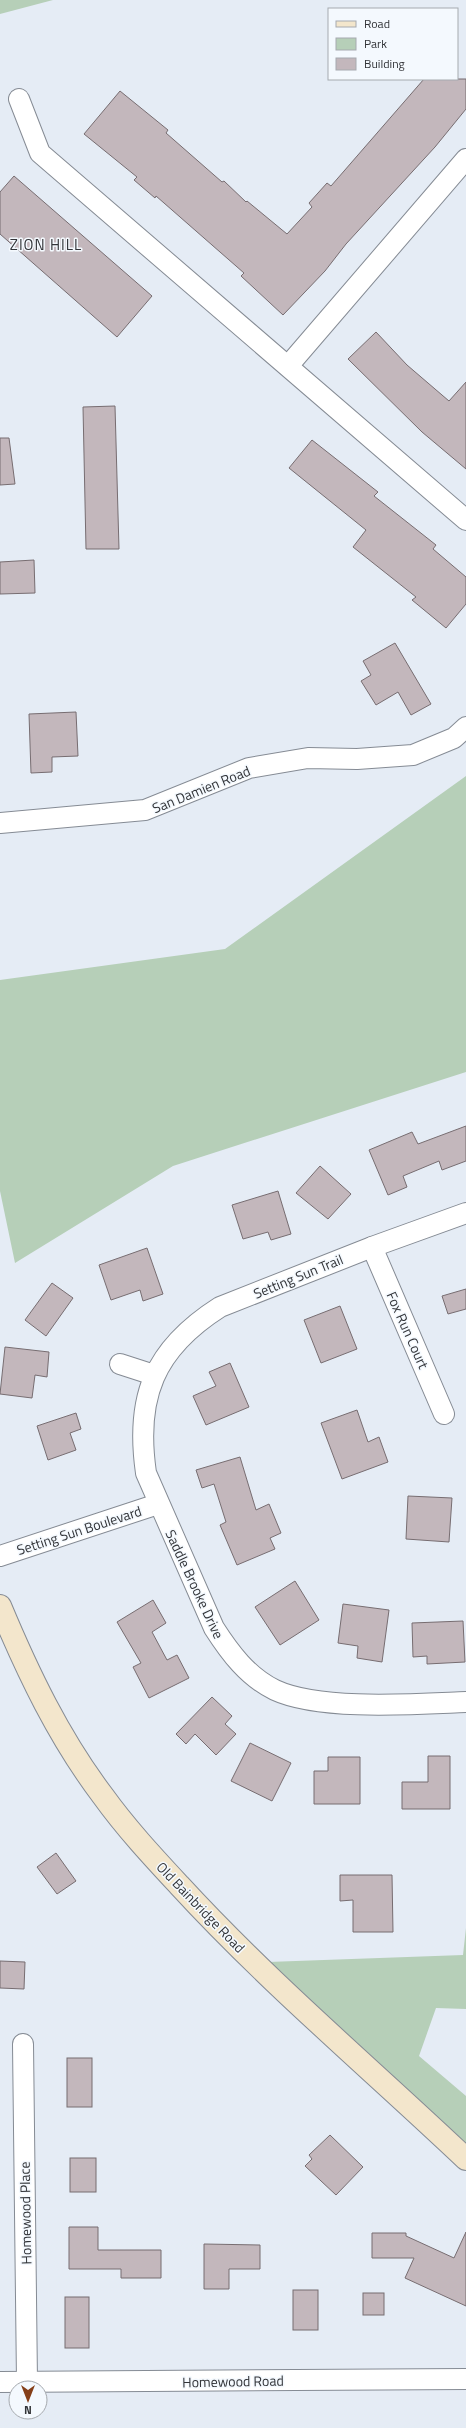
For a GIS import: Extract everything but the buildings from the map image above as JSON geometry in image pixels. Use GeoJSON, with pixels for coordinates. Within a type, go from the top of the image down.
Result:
{"type":"FeatureCollection","features":[{"type":"Feature","properties":{"kind":"main road","name":"Old Bainbridge Road"},"geometry":{"type":"LineString","coordinates":[[0,1606],[39,1693],[73,1752],[102,1796],[140,1842],[208,1916],[277,1985],[466,2159]]}},
{"type":"Feature","properties":{"kind":"street"},"geometry":{"type":"LineString","coordinates":[[19,99],[40,153],[466,520]]}},
{"type":"Feature","properties":{"kind":"street"},"geometry":{"type":"LineString","coordinates":[[288,366],[466,159]]}},
{"type":"Feature","properties":{"kind":"street","name":"San Damien Road"},"geometry":{"type":"LineString","coordinates":[[0,823],[145,810],[249,768],[308,758],[357,759],[413,755],[454,738],[466,727]]}},
{"type":"Feature","properties":{"kind":"street","name":"Setting Sun Trail"},"geometry":{"type":"LineString","coordinates":[[158,1504],[146,1474],[142,1449],[142,1421],[154,1375],[183,1334],[220,1307],[372,1247],[466,1212]]}},
{"type":"Feature","properties":{"kind":"street","name":"Fox Run Court"},"geometry":{"type":"LineString","coordinates":[[372,1247],[444,1414]]}},
{"type":"Feature","properties":{"kind":"street"},"geometry":{"type":"LineString","coordinates":[[120,1364],[154,1375]]}},
{"type":"Feature","properties":{"kind":"street","name":"Setting Sun Boulevard"},"geometry":{"type":"LineString","coordinates":[[0,1556],[158,1504]]}},
{"type":"Feature","properties":{"kind":"street","name":"Saddle Brooke Drive"},"geometry":{"type":"LineString","coordinates":[[158,1504],[214,1628],[228,1650],[259,1680],[287,1694],[318,1701],[377,1704],[466,1702]]}},
{"type":"Feature","properties":{"kind":"street","name":"Homewood Place"},"geometry":{"type":"LineString","coordinates":[[23,2044],[27,2380]]}},
{"type":"Feature","properties":{"kind":"street","name":"Homewood Road"},"geometry":{"type":"LineString","coordinates":[[48,2382],[466,2379]]}},
{"type":"Feature","properties":{"kind":"green space"},"geometry":{"type":"Polygon","coordinates":[[[0,0],[53,0],[0,14],[0,0]]]}},
{"type":"Feature","properties":{"kind":"green space"},"geometry":{"type":"Polygon","coordinates":[[[466,776],[466,1072],[173,1166],[15,1263],[0,1191],[0,980],[225,949],[466,776]]]}},
{"type":"Feature","properties":{"kind":"green space"},"geometry":{"type":"Polygon","coordinates":[[[466,1928],[466,2009],[436,2008],[419,2056],[466,2096],[466,2146],[268,1962],[463,1955],[466,1928]]]}},
{"type":"Feature","properties":{"kind":"district","name":"ZION HILL"},"geometry":{"type":"Point","coordinates":[46,244]}}]}
